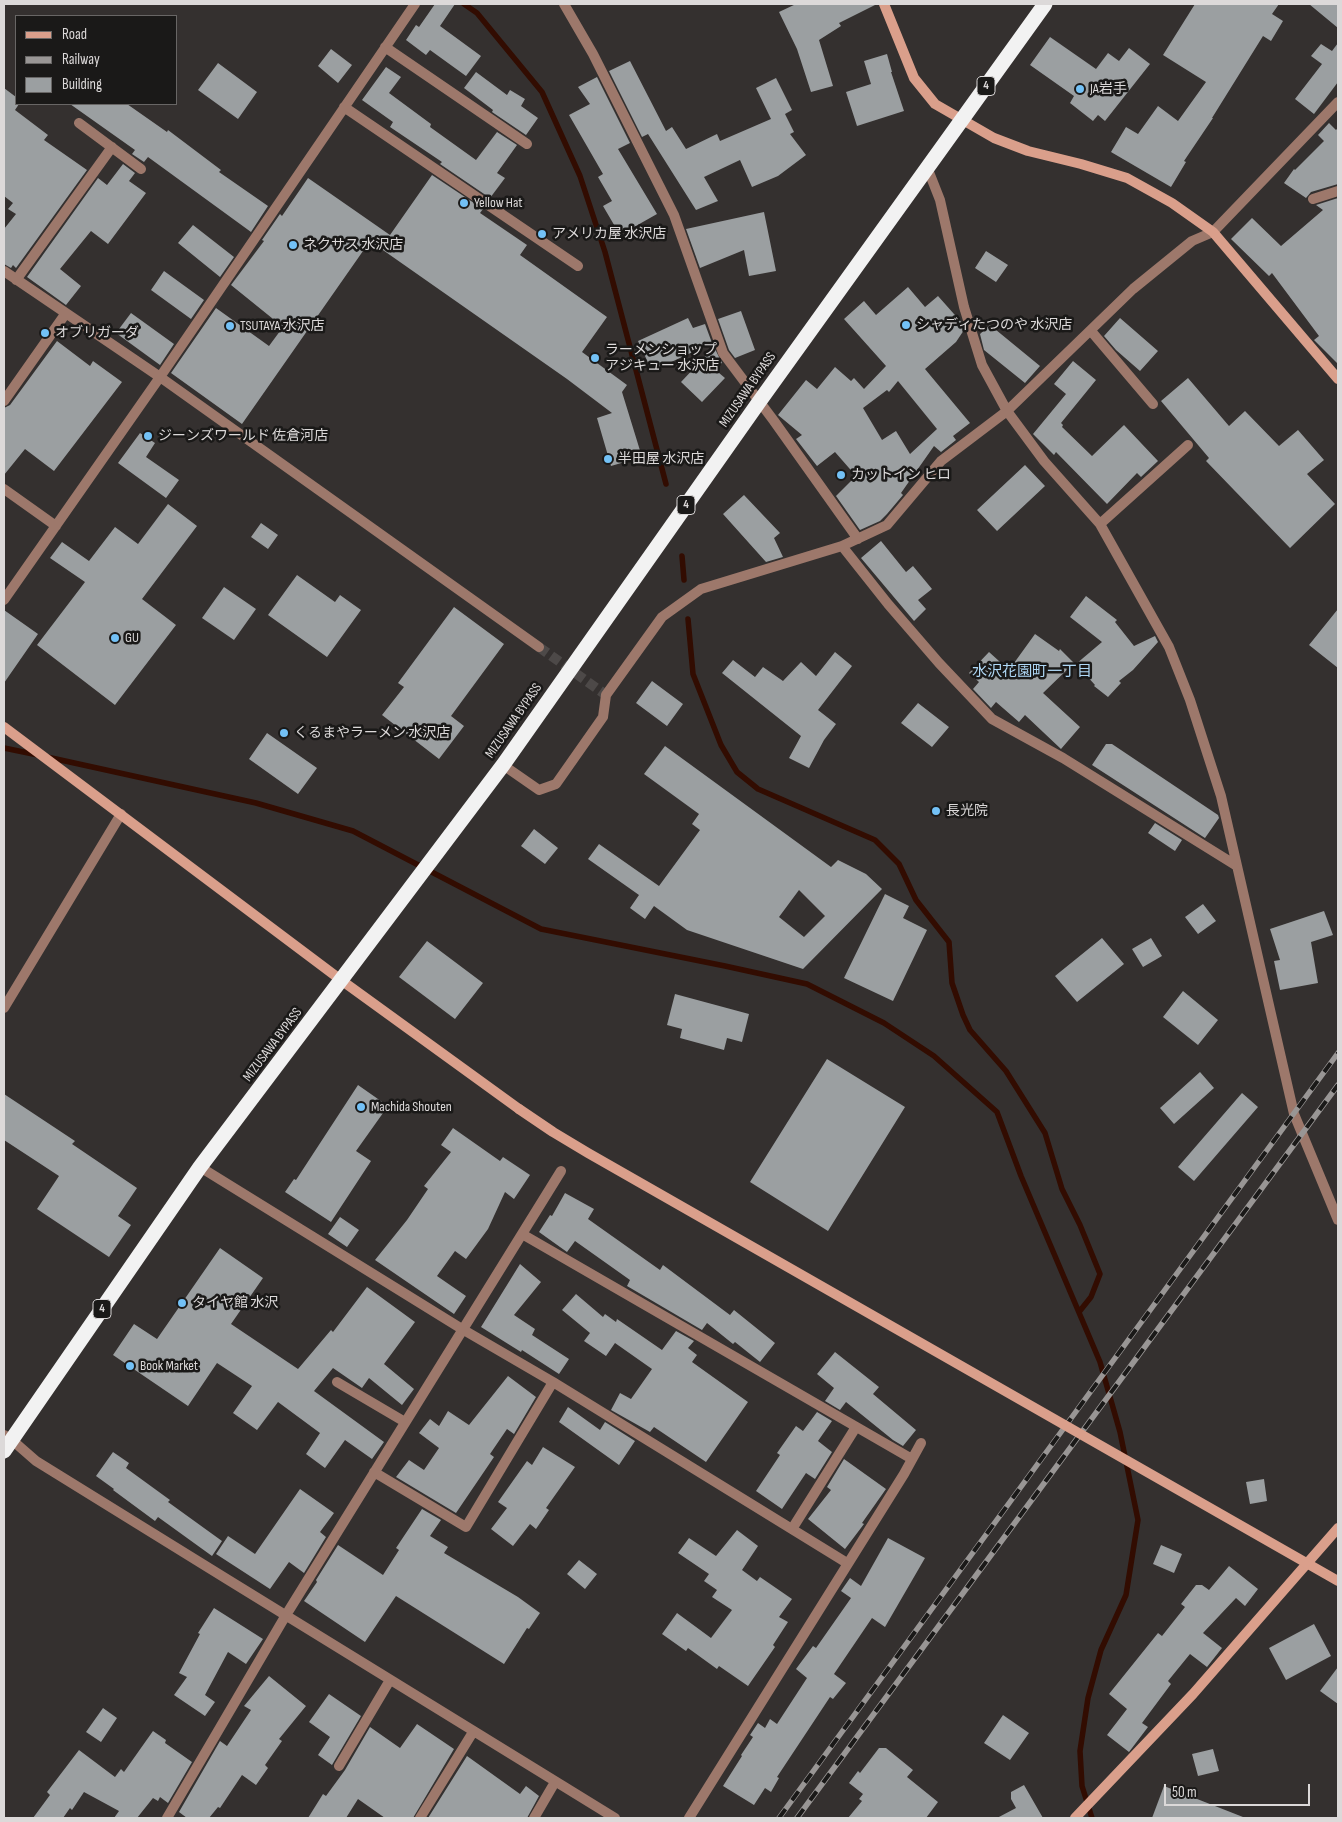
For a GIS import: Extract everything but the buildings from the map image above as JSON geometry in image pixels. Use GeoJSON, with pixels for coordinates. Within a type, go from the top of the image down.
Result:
{"type":"FeatureCollection","features":[{"type":"Feature","properties":{"kind":"highway","name":"MIZUSAWA BYPASS"},"geometry":{"type":"LineString","coordinates":[[6,1442],[200,1166],[503,765],[759,402],[1045,4]]}},
{"type":"Feature","properties":{"kind":"street"},"geometry":{"type":"LineString","coordinates":[[4,600],[160,377],[415,4]]}},
{"type":"Feature","properties":{"kind":"street"},"geometry":{"type":"LineString","coordinates":[[564,4],[593,54],[674,215],[723,353],[858,539]]}},
{"type":"Feature","properties":{"kind":"street"},"geometry":{"type":"LineString","coordinates":[[884,4],[914,78],[935,104],[994,138],[1028,151],[1127,178],[1172,203],[1214,232],[1338,379]]}},
{"type":"Feature","properties":{"kind":"street"},"geometry":{"type":"LineString","coordinates":[[385,48],[527,144]]}},
{"type":"Feature","properties":{"kind":"street"},"geometry":{"type":"LineString","coordinates":[[503,765],[539,790],[556,784],[604,717],[606,695],[662,616],[702,589],[842,546],[887,525],[941,461],[1007,411],[1133,289],[1192,241],[1214,232],[1338,102]]}},
{"type":"Feature","properties":{"kind":"street"},"geometry":{"type":"LineString","coordinates":[[344,107],[578,266]]}},
{"type":"Feature","properties":{"kind":"street"},"geometry":{"type":"LineString","coordinates":[[79,123],[141,169]]}},
{"type":"Feature","properties":{"kind":"street"},"geometry":{"type":"LineString","coordinates":[[16,280],[112,147]]}},
{"type":"Feature","properties":{"kind":"street"},"geometry":{"type":"LineString","coordinates":[[927,167],[940,200],[964,307],[982,365],[1007,411],[1044,460],[1100,524],[1168,647],[1190,700],[1221,796],[1294,1114],[1338,1220]]}},
{"type":"Feature","properties":{"kind":"street"},"geometry":{"type":"LineString","coordinates":[[1312,198],[1338,192]]}},
{"type":"Feature","properties":{"kind":"street"},"geometry":{"type":"LineString","coordinates":[[4,271],[160,377],[539,648]]}},
{"type":"Feature","properties":{"kind":"street"},"geometry":{"type":"LineString","coordinates":[[4,401],[66,313]]}},
{"type":"Feature","properties":{"kind":"street"},"geometry":{"type":"LineString","coordinates":[[1091,331],[1153,404]]}},
{"type":"Feature","properties":{"kind":"street"},"geometry":{"type":"LineString","coordinates":[[1100,524],[1188,446]]}},
{"type":"Feature","properties":{"kind":"street"},"geometry":{"type":"LineString","coordinates":[[4,489],[56,526]]}},
{"type":"Feature","properties":{"kind":"street"},"geometry":{"type":"LineString","coordinates":[[842,546],[888,604],[939,663],[992,719],[1063,758],[1237,866]]}},
{"type":"Feature","properties":{"kind":"street"},"geometry":{"type":"LineString","coordinates":[[4,726],[340,980],[553,1132],[1338,1582]]}},
{"type":"Feature","properties":{"kind":"street"},"geometry":{"type":"LineString","coordinates":[[4,1008],[121,814]]}},
{"type":"Feature","properties":{"kind":"street"},"geometry":{"type":"LineString","coordinates":[[200,1166],[462,1329],[553,1382],[847,1563]]}},
{"type":"Feature","properties":{"kind":"street"},"geometry":{"type":"LineString","coordinates":[[167,1818],[286,1615],[561,1171]]}},
{"type":"Feature","properties":{"kind":"street"},"geometry":{"type":"LineString","coordinates":[[522,1234],[912,1459]]}},
{"type":"Feature","properties":{"kind":"street"},"geometry":{"type":"LineString","coordinates":[[337,1382],[405,1422]]}},
{"type":"Feature","properties":{"kind":"street"},"geometry":{"type":"LineString","coordinates":[[374,1472],[466,1527],[553,1382]]}},
{"type":"Feature","properties":{"kind":"street"},"geometry":{"type":"LineString","coordinates":[[792,1529],[856,1427]]}},
{"type":"Feature","properties":{"kind":"street"},"geometry":{"type":"LineString","coordinates":[[6,1442],[615,1818]]}},
{"type":"Feature","properties":{"kind":"street"},"geometry":{"type":"LineString","coordinates":[[689,1818],[921,1443]]}},
{"type":"Feature","properties":{"kind":"street"},"geometry":{"type":"LineString","coordinates":[[1075,1818],[1193,1694],[1338,1528]]}},
{"type":"Feature","properties":{"kind":"street"},"geometry":{"type":"LineString","coordinates":[[339,1766],[390,1680]]}},
{"type":"Feature","properties":{"kind":"street"},"geometry":{"type":"LineString","coordinates":[[420,1818],[473,1732]]}},
{"type":"Feature","properties":{"kind":"street"},"geometry":{"type":"LineString","coordinates":[[534,1818],[555,1782]]}},
{"type":"Feature","properties":{"kind":"waterway"},"geometry":{"type":"LineString","coordinates":[[464,4],[477,13],[542,92],[580,176],[605,252],[666,484]]}},
{"type":"Feature","properties":{"kind":"waterway"},"geometry":{"type":"LineString","coordinates":[[682,556],[684,580]]}},
{"type":"Feature","properties":{"kind":"waterway"},"geometry":{"type":"LineString","coordinates":[[688,619],[693,674],[721,745],[737,772],[758,789],[875,840],[899,864],[916,900],[949,942],[952,983],[963,1015],[970,1030],[1006,1071],[1045,1133],[1062,1189],[1080,1225],[1100,1274],[1091,1297],[1079,1312]]}},
{"type":"Feature","properties":{"kind":"waterway"},"geometry":{"type":"LineString","coordinates":[[4,748],[38,755]]}},
{"type":"Feature","properties":{"kind":"waterway"},"geometry":{"type":"LineString","coordinates":[[47,757],[256,803],[353,831],[541,929],[807,984],[884,1023],[934,1056],[997,1112],[1021,1176],[1100,1362],[1120,1432],[1138,1520],[1126,1595],[1101,1650],[1088,1698],[1080,1751],[1082,1786],[1092,1818]]}},
{"type":"Feature","properties":{"kind":"tunnel"},"geometry":{"type":"LineString","coordinates":[[539,647],[606,695]]}},
{"type":"Feature","properties":{"kind":"railway"},"geometry":{"type":"LineString","coordinates":[[779,1818],[1338,1053]]}},
{"type":"Feature","properties":{"kind":"railway"},"geometry":{"type":"LineString","coordinates":[[797,1818],[1338,1085]]}},
{"type":"Feature","properties":{"kind":"place","name":"JA岩手"},"geometry":{"type":"Point","coordinates":[1080,89]}},
{"type":"Feature","properties":{"kind":"place","name":"Yellow Hat"},"geometry":{"type":"Point","coordinates":[464,203]}},
{"type":"Feature","properties":{"kind":"place","name":"アメリカ屋 水沢店"},"geometry":{"type":"Point","coordinates":[542,234]}},
{"type":"Feature","properties":{"kind":"place","name":"ネクサス 水沢店"},"geometry":{"type":"Point","coordinates":[293,245]}},
{"type":"Feature","properties":{"kind":"place","name":"シャディたつのや 水沢店"},"geometry":{"type":"Point","coordinates":[906,325]}},
{"type":"Feature","properties":{"kind":"place","name":"TSUTAYA 水沢店"},"geometry":{"type":"Point","coordinates":[230,326]}},
{"type":"Feature","properties":{"kind":"place","name":"オブリガーダ"},"geometry":{"type":"Point","coordinates":[45,333]}},
{"type":"Feature","properties":{"kind":"place","name":"ラーメンショップ アジキュー 水沢店"},"geometry":{"type":"Point","coordinates":[595,358]}},
{"type":"Feature","properties":{"kind":"place","name":"ジーンズワールド 佐倉河店"},"geometry":{"type":"Point","coordinates":[148,436]}},
{"type":"Feature","properties":{"kind":"place","name":"半田屋 水沢店"},"geometry":{"type":"Point","coordinates":[608,459]}},
{"type":"Feature","properties":{"kind":"place","name":"カットイン ヒロ"},"geometry":{"type":"Point","coordinates":[841,475]}},
{"type":"Feature","properties":{"kind":"place","name":"GU"},"geometry":{"type":"Point","coordinates":[115,638]}},
{"type":"Feature","properties":{"kind":"place","name":"くるまやラーメン 水沢店"},"geometry":{"type":"Point","coordinates":[284,733]}},
{"type":"Feature","properties":{"kind":"place","name":"長光院"},"geometry":{"type":"Point","coordinates":[936,811]}},
{"type":"Feature","properties":{"kind":"place","name":"Machida Shouten"},"geometry":{"type":"Point","coordinates":[361,1107]}},
{"type":"Feature","properties":{"kind":"place","name":"タイヤ館 水沢"},"geometry":{"type":"Point","coordinates":[182,1303]}},
{"type":"Feature","properties":{"kind":"place","name":"Book Market"},"geometry":{"type":"Point","coordinates":[130,1366]}},
{"type":"Feature","properties":{"kind":"district","name":"水沢花園町一丁目"},"geometry":{"type":"Point","coordinates":[1032,672]}}]}
